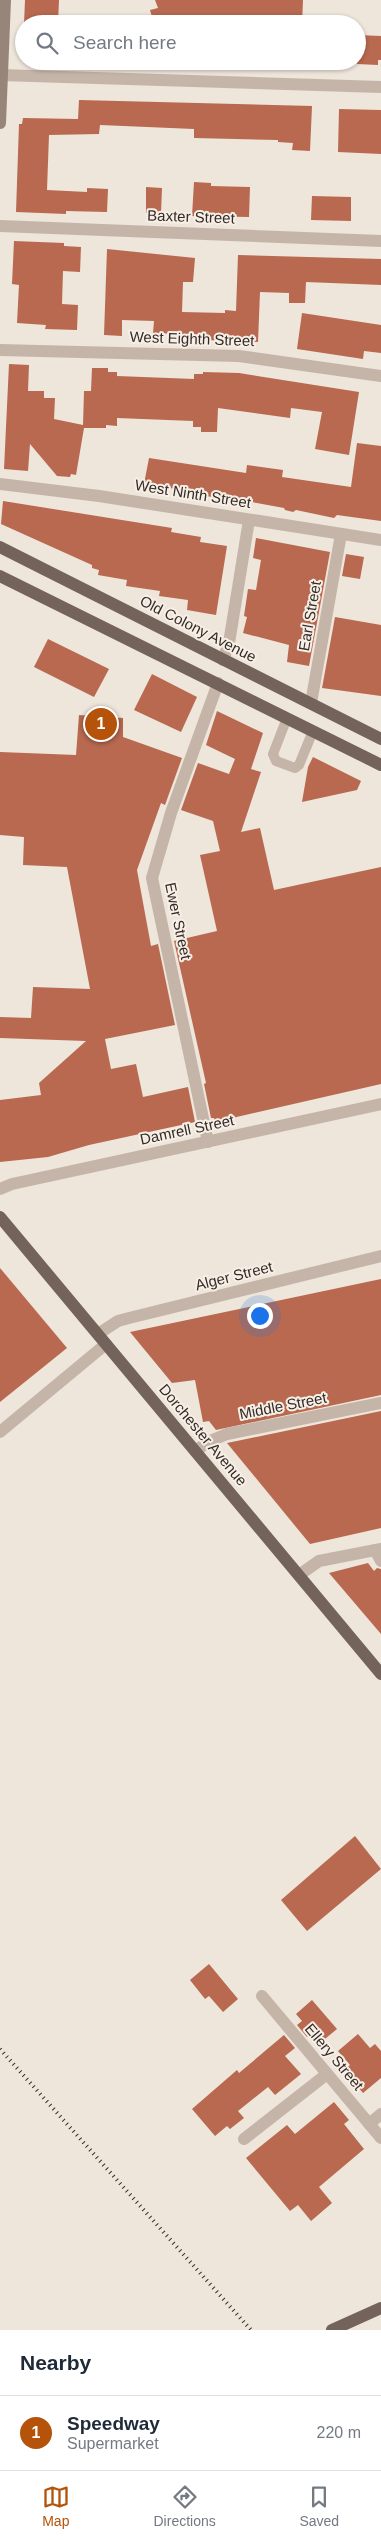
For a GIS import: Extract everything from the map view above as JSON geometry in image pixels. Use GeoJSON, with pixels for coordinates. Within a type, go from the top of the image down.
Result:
{"type":"FeatureCollection","features":[{"type":"Feature","properties":{"kind":"main road"},"geometry":{"type":"LineString","coordinates":[[0,123],[5,0]]}},
{"type":"Feature","properties":{"kind":"main road","name":"Old Colony Avenue"},"geometry":{"type":"LineString","coordinates":[[0,547],[381,739]]}},
{"type":"Feature","properties":{"kind":"main road"},"geometry":{"type":"LineString","coordinates":[[0,576],[381,765]]}},
{"type":"Feature","properties":{"kind":"main road","name":"Dorchester Avenue"},"geometry":{"type":"LineString","coordinates":[[0,1217],[381,1674]]}},
{"type":"Feature","properties":{"kind":"main road"},"geometry":{"type":"LineString","coordinates":[[332,2330],[381,2308]]}},
{"type":"Feature","properties":{"kind":"street"},"geometry":{"type":"LineString","coordinates":[[1,75],[381,87]]}},
{"type":"Feature","properties":{"kind":"street","name":"Baxter Street"},"geometry":{"type":"LineString","coordinates":[[0,226],[381,241]]}},
{"type":"Feature","properties":{"kind":"street","name":"West Eighth Street"},"geometry":{"type":"LineString","coordinates":[[0,350],[247,357],[381,376]]}},
{"type":"Feature","properties":{"kind":"street","name":"West Ninth Street"},"geometry":{"type":"LineString","coordinates":[[0,484],[99,496],[381,540]]}},
{"type":"Feature","properties":{"kind":"street"},"geometry":{"type":"LineString","coordinates":[[223,660],[229,643],[249,520]]}},
{"type":"Feature","properties":{"kind":"street","name":"Earl Street"},"geometry":{"type":"LineString","coordinates":[[311,703],[341,534]]}},
{"type":"Feature","properties":{"kind":"street","name":"Ewer Street"},"geometry":{"type":"LineString","coordinates":[[208,1142],[152,878],[171,813],[218,684]]}},
{"type":"Feature","properties":{"kind":"street","name":"Damrell Street"},"geometry":{"type":"LineString","coordinates":[[0,1190],[12,1184],[381,1104]]}},
{"type":"Feature","properties":{"kind":"street","name":"Alger Street"},"geometry":{"type":"LineString","coordinates":[[0,1432],[102,1339],[118,1321],[381,1256]]}},
{"type":"Feature","properties":{"kind":"street","name":"Middle Street"},"geometry":{"type":"LineString","coordinates":[[195,1451],[210,1441],[227,1434],[381,1402]]}},
{"type":"Feature","properties":{"kind":"street"},"geometry":{"type":"LineString","coordinates":[[298,1575],[319,1562],[379,1553]]}},
{"type":"Feature","properties":{"kind":"street","name":"Ellery Street"},"geometry":{"type":"LineString","coordinates":[[262,1996],[381,2138]]}},
{"type":"Feature","properties":{"kind":"street"},"geometry":{"type":"LineString","coordinates":[[244,2139],[327,2074]]}},
{"type":"Feature","properties":{"kind":"street"},"geometry":{"type":"LineString","coordinates":[[369,2124],[381,2114]]}},
{"type":"Feature","properties":{"kind":"lane"},"geometry":{"type":"LineString","coordinates":[[287,718],[274,754],[276,761],[291,768],[299,765],[313,731]]}},
{"type":"Feature","properties":{"kind":"building"},"geometry":{"type":"Polygon","coordinates":[[[25,0],[59,0],[58,15],[24,15],[25,0]]]}},
{"type":"Feature","properties":{"kind":"building"},"geometry":{"type":"Polygon","coordinates":[[[155,0],[303,0],[302,15],[151,15],[150,10],[158,8],[155,0]]]}},
{"type":"Feature","properties":{"kind":"building"},"geometry":{"type":"Polygon","coordinates":[[[366,35],[381,36],[381,60],[378,60],[378,65],[366,64],[366,35]]]}},
{"type":"Feature","properties":{"kind":"building"},"geometry":{"type":"Polygon","coordinates":[[[79,100],[312,106],[310,151],[292,150],[293,143],[278,142],[278,140],[194,138],[194,129],[100,125],[99,134],[49,135],[47,190],[87,192],[87,188],[108,189],[107,212],[66,211],[66,214],[16,212],[19,124],[22,124],[23,118],[78,119],[79,100]]]}},
{"type":"Feature","properties":{"kind":"building"},"geometry":{"type":"Polygon","coordinates":[[[339,109],[381,110],[381,154],[338,152],[339,109]]]}},
{"type":"Feature","properties":{"kind":"building"},"geometry":{"type":"Polygon","coordinates":[[[194,182],[211,183],[211,186],[250,187],[249,217],[192,216],[194,182]]]}},
{"type":"Feature","properties":{"kind":"building"},"geometry":{"type":"Polygon","coordinates":[[[146,187],[162,188],[161,213],[146,213],[146,187]]]}},
{"type":"Feature","properties":{"kind":"building"},"geometry":{"type":"Polygon","coordinates":[[[312,196],[351,197],[351,221],[311,220],[312,196]]]}},
{"type":"Feature","properties":{"kind":"building"},"geometry":{"type":"Polygon","coordinates":[[[14,241],[64,243],[64,246],[81,247],[80,272],[63,271],[62,304],[78,305],[77,330],[45,329],[46,325],[17,323],[19,285],[12,284],[14,241]]]}},
{"type":"Feature","properties":{"kind":"building"},"geometry":{"type":"Polygon","coordinates":[[[107,249],[195,258],[193,282],[183,282],[182,312],[225,313],[225,310],[236,311],[238,255],[381,259],[381,285],[306,282],[305,303],[289,303],[289,293],[260,292],[258,342],[205,340],[205,335],[153,333],[154,321],[122,320],[122,336],[104,335],[107,249]]]}},
{"type":"Feature","properties":{"kind":"building"},"geometry":{"type":"Polygon","coordinates":[[[302,313],[381,325],[381,353],[364,351],[363,359],[297,349],[302,313]]]}},
{"type":"Feature","properties":{"kind":"building"},"geometry":{"type":"Polygon","coordinates":[[[9,364],[29,365],[28,391],[44,391],[44,398],[55,398],[54,419],[83,425],[84,391],[91,391],[92,368],[108,368],[108,372],[117,372],[117,376],[194,379],[194,374],[203,374],[203,372],[239,373],[359,392],[349,455],[315,449],[322,412],[291,408],[290,418],[218,408],[217,432],[201,432],[201,427],[193,427],[193,421],[117,418],[117,426],[106,425],[106,428],[84,428],[76,475],[71,474],[70,477],[57,476],[30,444],[28,471],[4,469],[9,364]]]}},
{"type":"Feature","properties":{"kind":"building"},"geometry":{"type":"Polygon","coordinates":[[[357,443],[381,446],[381,521],[337,515],[334,518],[296,510],[293,512],[284,508],[252,502],[241,509],[242,500],[195,495],[195,492],[144,484],[149,458],[246,473],[247,465],[283,470],[282,477],[351,487],[357,443]]]}},
{"type":"Feature","properties":{"kind":"building"},"geometry":{"type":"Polygon","coordinates":[[[3,501],[172,528],[171,532],[201,537],[200,542],[227,546],[216,615],[187,610],[188,600],[159,596],[160,591],[126,586],[127,580],[98,575],[99,570],[92,568],[92,565],[1,524],[3,501]]]}},
{"type":"Feature","properties":{"kind":"building"},"geometry":{"type":"Polygon","coordinates":[[[256,538],[330,552],[309,666],[287,662],[289,645],[243,633],[247,617],[244,616],[248,589],[256,590],[261,560],[253,558],[256,538]]]}},
{"type":"Feature","properties":{"kind":"building"},"geometry":{"type":"Polygon","coordinates":[[[346,554],[364,557],[360,579],[342,576],[346,554]]]}},
{"type":"Feature","properties":{"kind":"building"},"geometry":{"type":"Polygon","coordinates":[[[335,617],[381,625],[381,696],[322,688],[335,617]]]}},
{"type":"Feature","properties":{"kind":"building"},"geometry":{"type":"Polygon","coordinates":[[[48,639],[109,669],[94,697],[34,667],[48,639]]]}},
{"type":"Feature","properties":{"kind":"building"},"geometry":{"type":"Polygon","coordinates":[[[152,674],[197,697],[181,732],[134,710],[152,674]]]}},
{"type":"Feature","properties":{"kind":"building"},"geometry":{"type":"Polygon","coordinates":[[[217,711],[263,733],[251,769],[261,772],[241,832],[260,828],[274,890],[381,867],[381,1084],[215,1122],[214,1118],[211,1118],[204,1084],[206,1083],[174,941],[217,931],[200,855],[220,851],[213,821],[181,810],[198,763],[229,774],[235,759],[206,745],[217,711]]]}},
{"type":"Feature","properties":{"kind":"building"},"geometry":{"type":"Polygon","coordinates":[[[79,715],[123,718],[123,737],[182,758],[165,805],[161,803],[137,870],[151,946],[158,944],[175,1025],[105,1039],[111,1069],[136,1064],[143,1097],[188,1087],[195,1122],[89,1145],[48,1157],[0,1162],[0,1100],[41,1095],[39,1083],[86,1041],[0,1038],[0,1017],[31,1018],[33,987],[90,989],[67,867],[23,865],[24,837],[0,835],[0,752],[76,755],[79,715]]]}},
{"type":"Feature","properties":{"kind":"building"},"geometry":{"type":"Polygon","coordinates":[[[313,757],[361,781],[357,790],[302,802],[308,767],[313,757]]]}},
{"type":"Feature","properties":{"kind":"building"},"geometry":{"type":"Polygon","coordinates":[[[0,1268],[67,1348],[0,1402],[0,1268]]]}},
{"type":"Feature","properties":{"kind":"building"},"geometry":{"type":"Polygon","coordinates":[[[381,1279],[381,1395],[216,1430],[209,1421],[203,1422],[195,1380],[172,1383],[130,1332],[381,1279]]]}},
{"type":"Feature","properties":{"kind":"building"},"geometry":{"type":"Polygon","coordinates":[[[381,1411],[381,1528],[310,1544],[227,1443],[381,1411]]]}},
{"type":"Feature","properties":{"kind":"building"},"geometry":{"type":"Polygon","coordinates":[[[368,1563],[374,1571],[377,1568],[381,1569],[381,1634],[329,1573],[368,1563]]]}},
{"type":"Feature","properties":{"kind":"building"},"geometry":{"type":"Polygon","coordinates":[[[355,1836],[381,1869],[307,1931],[281,1900],[355,1836]]]}},
{"type":"Feature","properties":{"kind":"building"},"geometry":{"type":"Polygon","coordinates":[[[209,1964],[238,1999],[223,2012],[209,1996],[205,1999],[190,1980],[209,1964]]]}},
{"type":"Feature","properties":{"kind":"building"},"geometry":{"type":"Polygon","coordinates":[[[312,2000],[337,2029],[320,2043],[312,2033],[307,2037],[297,2025],[302,2021],[296,2014],[312,2000]]]}},
{"type":"Feature","properties":{"kind":"building"},"geometry":{"type":"Polygon","coordinates":[[[358,2034],[370,2048],[375,2044],[381,2051],[381,2078],[363,2093],[344,2070],[350,2065],[338,2051],[358,2034]]]}},
{"type":"Feature","properties":{"kind":"building"},"geometry":{"type":"Polygon","coordinates":[[[284,2035],[295,2048],[285,2056],[301,2074],[275,2095],[268,2087],[238,2111],[244,2118],[230,2129],[227,2126],[215,2136],[192,2109],[237,2070],[239,2073],[284,2035]]]}},
{"type":"Feature","properties":{"kind":"building"},"geometry":{"type":"Polygon","coordinates":[[[334,2102],[349,2120],[344,2124],[364,2149],[319,2187],[332,2203],[311,2221],[298,2205],[290,2211],[246,2158],[287,2125],[295,2134],[334,2102]]]}},
{"type":"Feature","properties":{"kind":"railway"},"geometry":{"type":"LineString","coordinates":[[0,2049],[251,2330]]}},
{"type":"Feature","properties":{"kind":"place","name":"Speedway"},"geometry":{"type":"Point","coordinates":[101,724]}}]}
